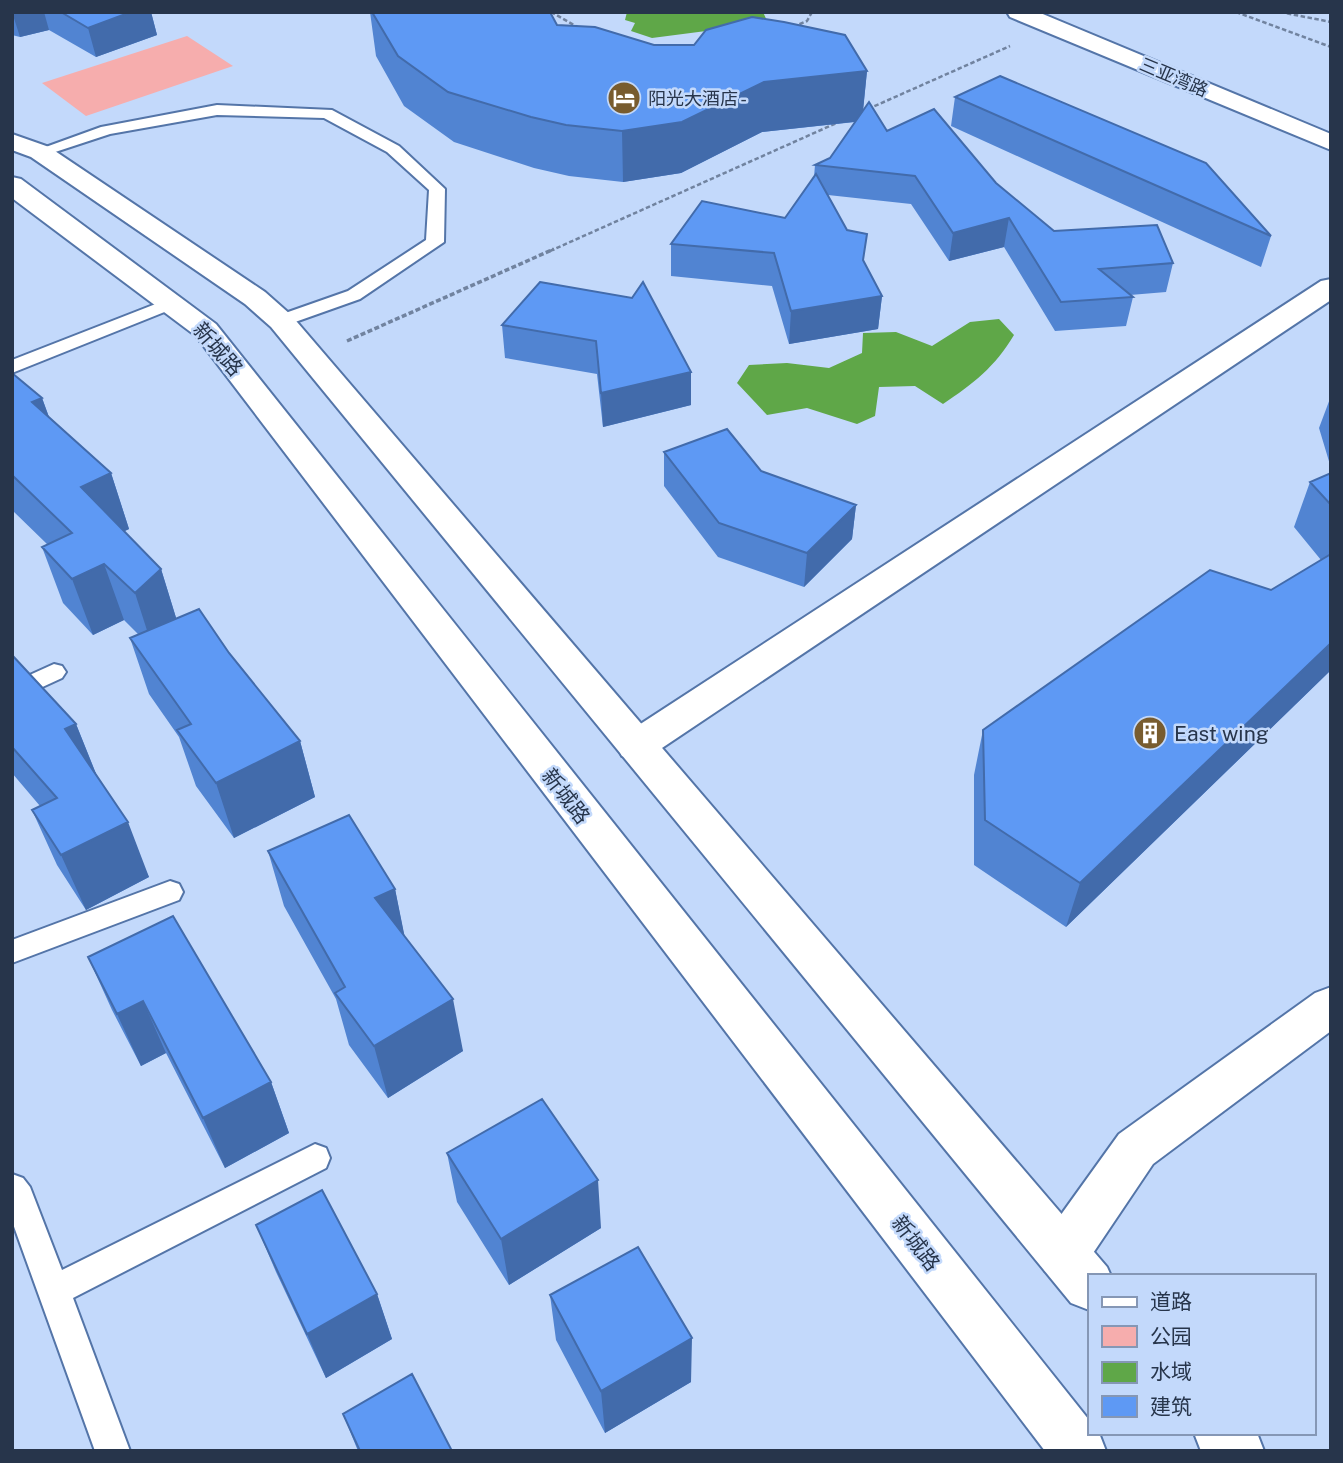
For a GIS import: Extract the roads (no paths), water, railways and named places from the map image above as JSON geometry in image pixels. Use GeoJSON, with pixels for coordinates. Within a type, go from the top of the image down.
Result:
{"type":"FeatureCollection","features":[{"type":"Feature","properties":{"kind":"main road","name":"三亚湾路"},"geometry":{"type":"LineString","coordinates":[[1018,12],[1331,143]]}},
{"type":"Feature","properties":{"kind":"main road"},"geometry":{"type":"LineString","coordinates":[[26,146],[255,298],[281,321],[1076,1269],[1136,1149],[1331,1006]]}},
{"type":"Feature","properties":{"kind":"main road","name":"新城路"},"geometry":{"type":"LineString","coordinates":[[12,185],[206,330],[1079,1451]]}},
{"type":"Feature","properties":{"kind":"main road"},"geometry":{"type":"LineString","coordinates":[[636,746],[1331,287]]}},
{"type":"Feature","properties":{"kind":"main road"},"geometry":{"type":"LineString","coordinates":[[1223,1435],[1237,1451]]}},
{"type":"Feature","properties":{"kind":"lane"},"geometry":{"type":"LineString","coordinates":[[26,146],[217,110],[327,113],[393,149],[438,189],[435,242],[354,295],[281,321]]}},
{"type":"Feature","properties":{"kind":"lane"},"geometry":{"type":"LineString","coordinates":[[12,367],[171,303]]}},
{"type":"Feature","properties":{"kind":"lane"},"geometry":{"type":"LineString","coordinates":[[12,693],[54,672]]}},
{"type":"Feature","properties":{"kind":"lane"},"geometry":{"type":"LineString","coordinates":[[12,952],[170,892]]}},
{"type":"Feature","properties":{"kind":"lane"},"geometry":{"type":"LineString","coordinates":[[54,1291],[315,1158]]}},
{"type":"Feature","properties":{"kind":"lane"},"geometry":{"type":"LineString","coordinates":[[12,1188],[19,1197],[113,1451]]}},
{"type":"Feature","properties":{"kind":"water"},"geometry":{"type":"Polygon","coordinates":[[[627,12],[763,12],[768,23],[652,38],[631,31],[635,23],[625,20],[627,12]]]}},
{"type":"Feature","properties":{"kind":"water"},"geometry":{"type":"Polygon","coordinates":[[[999,319],[1014,335],[1007,346],[983,374],[943,404],[915,386],[879,387],[875,416],[857,424],[807,408],[767,415],[737,383],[749,365],[787,363],[829,368],[862,353],[863,333],[896,332],[932,346],[970,322],[999,319]]]}},
{"type":"Feature","properties":{"kind":"place","name":"阳光大酒店 -"},"geometry":{"type":"Point","coordinates":[624,98]}},
{"type":"Feature","properties":{"kind":"place","name":"East wing"},"geometry":{"type":"Point","coordinates":[1150,733]}}]}
